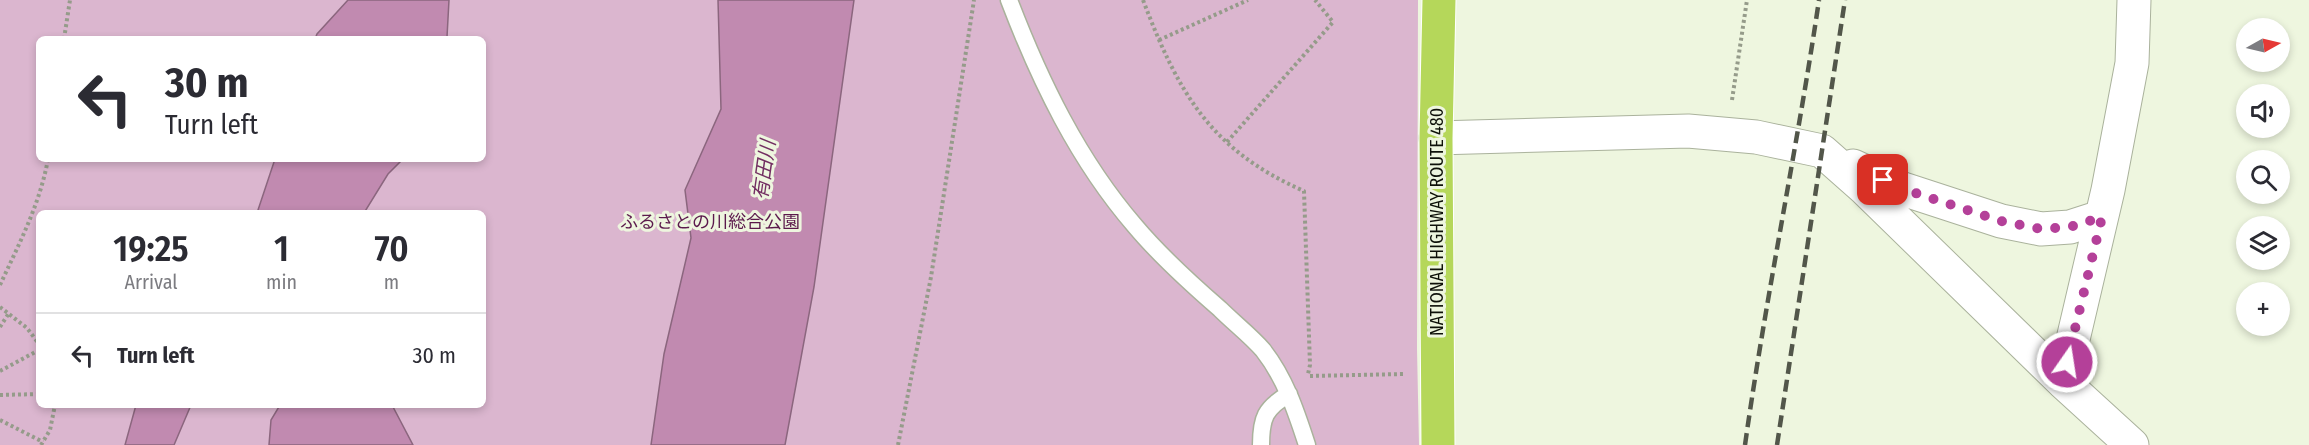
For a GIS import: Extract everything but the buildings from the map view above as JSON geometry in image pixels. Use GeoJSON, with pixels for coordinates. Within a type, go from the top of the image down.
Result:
{"type":"FeatureCollection","features":[{"type":"Feature","properties":{"kind":"highway","name":"NATIONAL HIGHWAY ROUTE 480"},"geometry":{"type":"LineString","coordinates":[[1438,445],[1436,138],[1439,0]]}},
{"type":"Feature","properties":{"kind":"street"},"geometry":{"type":"LineString","coordinates":[[2063,382],[2102,217],[2132,63],[2133,0]]}},
{"type":"Feature","properties":{"kind":"street"},"geometry":{"type":"LineString","coordinates":[[1436,138],[1688,131],[1756,137],[1822,152],[1903,189],[2001,221],[2041,229],[2070,227],[2102,217]]}},
{"type":"Feature","properties":{"kind":"street"},"geometry":{"type":"LineString","coordinates":[[1822,152],[1865,189],[2063,382],[2132,445]]}},
{"type":"Feature","properties":{"kind":"lane"},"geometry":{"type":"LineString","coordinates":[[1009,0],[1040,77],[1083,155],[1109,194],[1165,259],[1249,336],[1268,358],[1289,394],[1306,445]]}},
{"type":"Feature","properties":{"kind":"lane"},"geometry":{"type":"LineString","coordinates":[[1261,445],[1262,420],[1277,401],[1289,394]]}},
{"type":"Feature","properties":{"kind":"path"},"geometry":{"type":"LineString","coordinates":[[64,36],[70,0]]}},
{"type":"Feature","properties":{"kind":"path"},"geometry":{"type":"LineString","coordinates":[[898,445],[933,266],[974,0]]}},
{"type":"Feature","properties":{"kind":"path"},"geometry":{"type":"LineString","coordinates":[[1143,0],[1174,76],[1187,97],[1213,129],[1269,175],[1304,191],[1310,365],[1308,376],[1289,394]]}},
{"type":"Feature","properties":{"kind":"path"},"geometry":{"type":"LineString","coordinates":[[1158,40],[1248,0]]}},
{"type":"Feature","properties":{"kind":"path"},"geometry":{"type":"LineString","coordinates":[[1227,142],[1333,22],[1315,0]]}},
{"type":"Feature","properties":{"kind":"path"},"geometry":{"type":"LineString","coordinates":[[1727,135],[1747,0]]}},
{"type":"Feature","properties":{"kind":"path"},"geometry":{"type":"LineString","coordinates":[[0,285],[34,211],[43,186],[47,162]]}},
{"type":"Feature","properties":{"kind":"path"},"geometry":{"type":"LineString","coordinates":[[0,307],[27,328],[36,340]]}},
{"type":"Feature","properties":{"kind":"path"},"geometry":{"type":"LineString","coordinates":[[0,327],[9,313]]}},
{"type":"Feature","properties":{"kind":"path"},"geometry":{"type":"LineString","coordinates":[[0,371],[36,352]]}},
{"type":"Feature","properties":{"kind":"path"},"geometry":{"type":"LineString","coordinates":[[1308,376],[1409,374]]}},
{"type":"Feature","properties":{"kind":"path"},"geometry":{"type":"LineString","coordinates":[[0,395],[36,394]]}},
{"type":"Feature","properties":{"kind":"path"},"geometry":{"type":"LineString","coordinates":[[0,420],[42,444],[50,430],[54,408]]}},
{"type":"Feature","properties":{"kind":"green space","name":"ふるさとの川総合公園"},"geometry":{"type":"Polygon","coordinates":[[[0,0],[1418,0],[1419,445],[0,445],[0,0]]]}},
{"type":"Feature","properties":{"kind":"water"},"geometry":{"type":"Polygon","coordinates":[[[348,0],[449,0],[447,36],[316,36],[348,0]]]}},
{"type":"Feature","properties":{"kind":"water","name":"有田川"},"geometry":{"type":"Polygon","coordinates":[[[718,0],[854,0],[814,287],[785,445],[651,445],[664,354],[691,238],[685,190],[721,109],[718,0]]]}},
{"type":"Feature","properties":{"kind":"water"},"geometry":{"type":"Polygon","coordinates":[[[274,162],[400,162],[388,174],[366,210],[258,210],[274,162]]]}},
{"type":"Feature","properties":{"kind":"water"},"geometry":{"type":"Polygon","coordinates":[[[135,408],[190,408],[174,445],[125,445],[135,408]]]}},
{"type":"Feature","properties":{"kind":"water"},"geometry":{"type":"Polygon","coordinates":[[[278,408],[394,408],[413,445],[269,445],[271,420],[278,408]]]}},
{"type":"Feature","properties":{"kind":"railway"},"geometry":{"type":"LineString","coordinates":[[1745,445],[1819,0]]}},
{"type":"Feature","properties":{"kind":"railway"},"geometry":{"type":"LineString","coordinates":[[1777,445],[1845,0]]}},
{"type":"Feature","properties":{"kind":"route"},"geometry":{"type":"LineString","coordinates":[[1883,180],[1903,189],[2001,221],[2041,229],[2070,227],[2102,217],[2067,362]]}}]}
